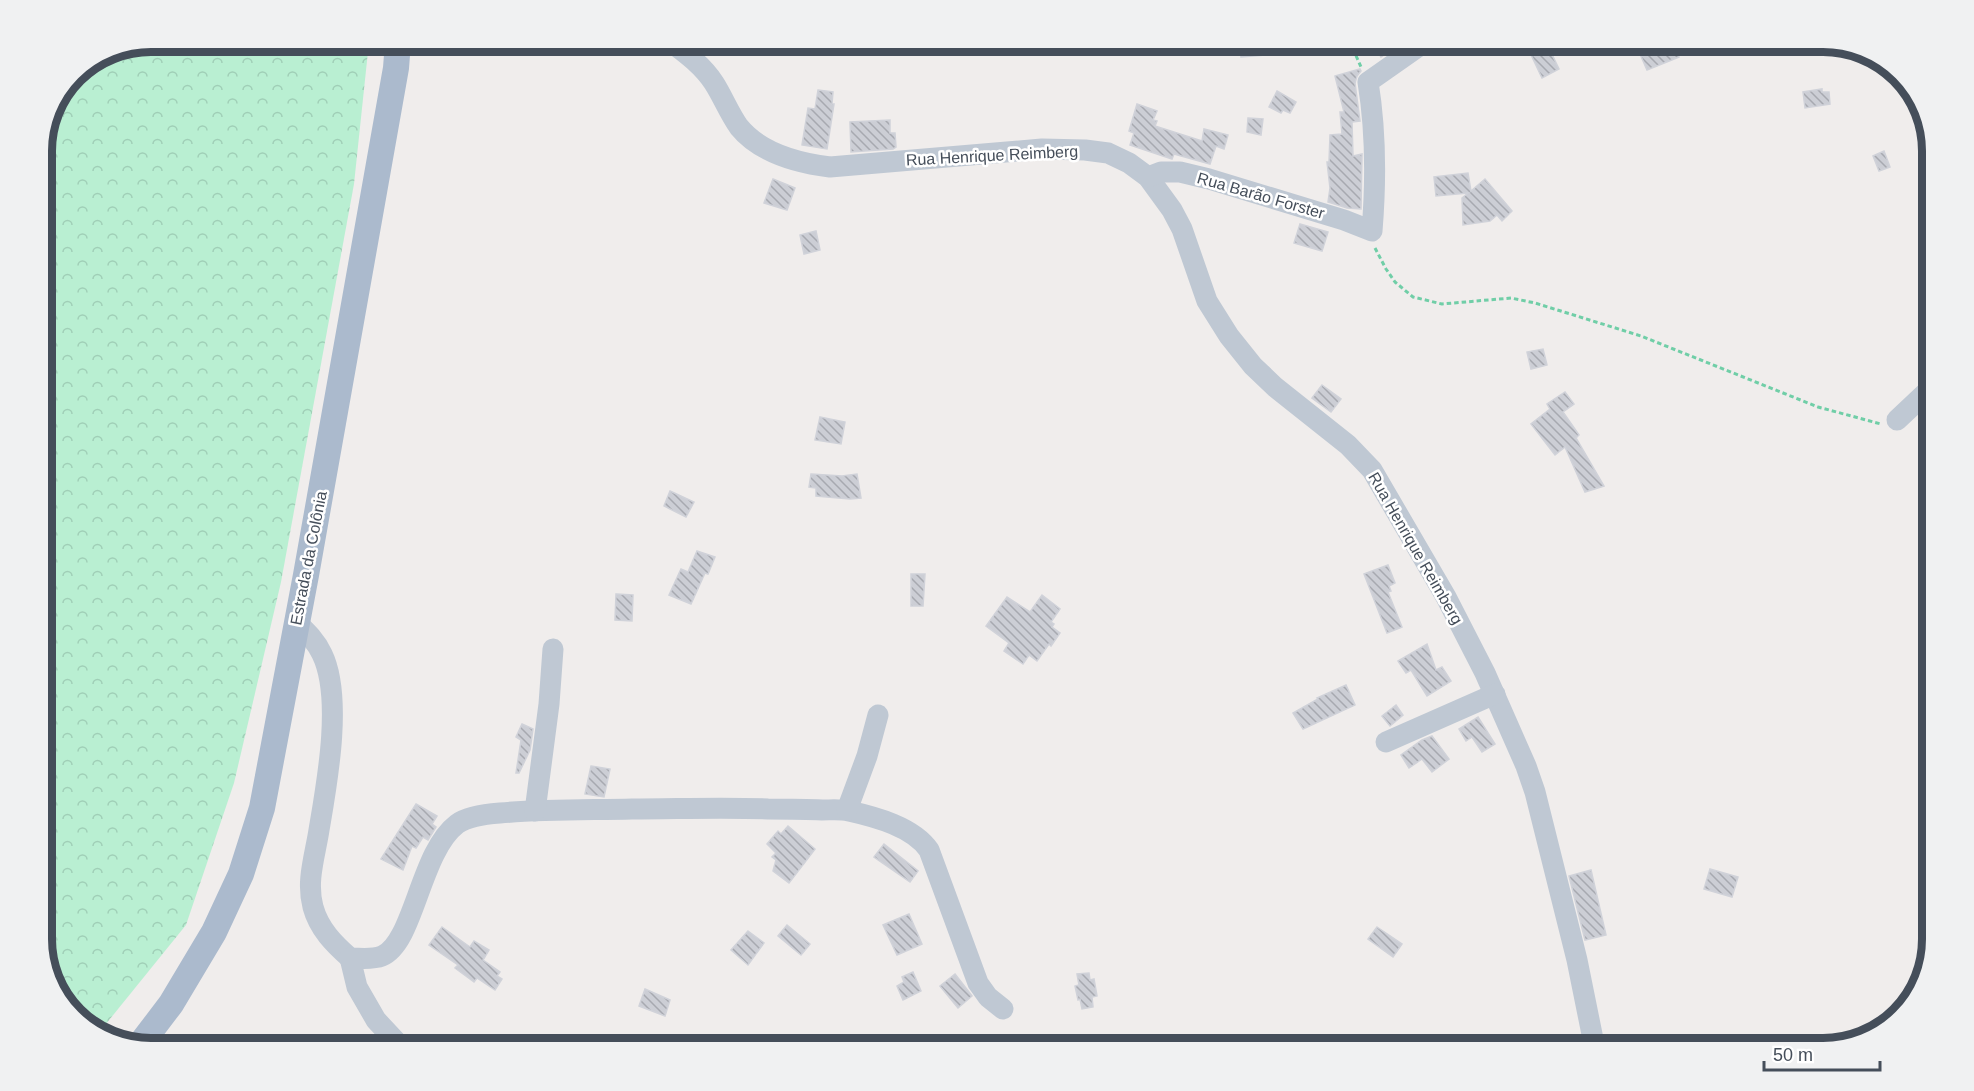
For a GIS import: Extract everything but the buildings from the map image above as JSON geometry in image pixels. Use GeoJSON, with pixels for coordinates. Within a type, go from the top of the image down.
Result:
{"type":"FeatureCollection","features":[{"type":"Feature","properties":{"kind":"main road","name":"Estrada da Colônia"},"geometry":{"type":"LineString","coordinates":[[145,1038],[171,1004],[214,932],[241,874],[262,808],[397,52]]}},
{"type":"Feature","properties":{"kind":"street","name":"Rua Henrique Reimberg"},"geometry":{"type":"LineString","coordinates":[[685,52],[713,81],[731,114],[746,134],[759,144],[798,162],[830,167],[1042,149],[1085,150],[1108,153],[1148,177],[1177,219],[1208,301],[1229,336],[1253,366],[1275,387],[1348,445],[1372,470],[1446,597],[1495,694],[1535,792],[1577,960],[1594,1038]]}},
{"type":"Feature","properties":{"kind":"street"},"geometry":{"type":"LineString","coordinates":[[1372,231],[1374,173],[1368,82],[1411,52]]}},
{"type":"Feature","properties":{"kind":"street","name":"Rua Barão Forster"},"geometry":{"type":"LineString","coordinates":[[1148,177],[1161,172],[1180,172],[1344,220],[1372,231]]}},
{"type":"Feature","properties":{"kind":"street"},"geometry":{"type":"LineString","coordinates":[[1897,420],[1921,397]]}},
{"type":"Feature","properties":{"kind":"street"},"geometry":{"type":"LineString","coordinates":[[296,622],[312,636],[322,654],[332,692],[326,782],[311,870],[313,907],[325,932],[350,958],[357,987],[376,1020],[393,1038]]}},
{"type":"Feature","properties":{"kind":"street"},"geometry":{"type":"LineString","coordinates":[[535,811],[549,704],[553,649]]}},
{"type":"Feature","properties":{"kind":"street"},"geometry":{"type":"LineString","coordinates":[[1386,742],[1495,694]]}},
{"type":"Feature","properties":{"kind":"street"},"geometry":{"type":"LineString","coordinates":[[847,810],[867,756],[878,715]]}},
{"type":"Feature","properties":{"kind":"street"},"geometry":{"type":"LineString","coordinates":[[350,958],[382,956],[391,950],[400,939],[428,866],[438,847],[457,824],[481,815],[535,811],[733,808],[847,810],[883,821],[908,832],[925,843],[948,895],[965,951],[978,983],[988,997],[1003,1009]]}},
{"type":"Feature","properties":{"kind":"path"},"geometry":{"type":"LineString","coordinates":[[1354,52],[1368,82]]}},
{"type":"Feature","properties":{"kind":"path"},"geometry":{"type":"LineString","coordinates":[[1372,231],[1377,254],[1395,282],[1404,292],[1413,297],[1442,304],[1494,298],[1511,298],[1535,303],[1641,336],[1818,407],[1885,425],[1897,420]]}},
{"type":"Feature","properties":{"kind":"green space"},"geometry":{"type":"Polygon","coordinates":[[[151,52],[368,52],[354,184],[281,582],[234,783],[186,925],[104,1026],[77,1005],[63,984],[54,959],[53,946],[54,132],[69,96],[81,81],[96,69],[113,60],[132,54],[151,52]]]}}]}
